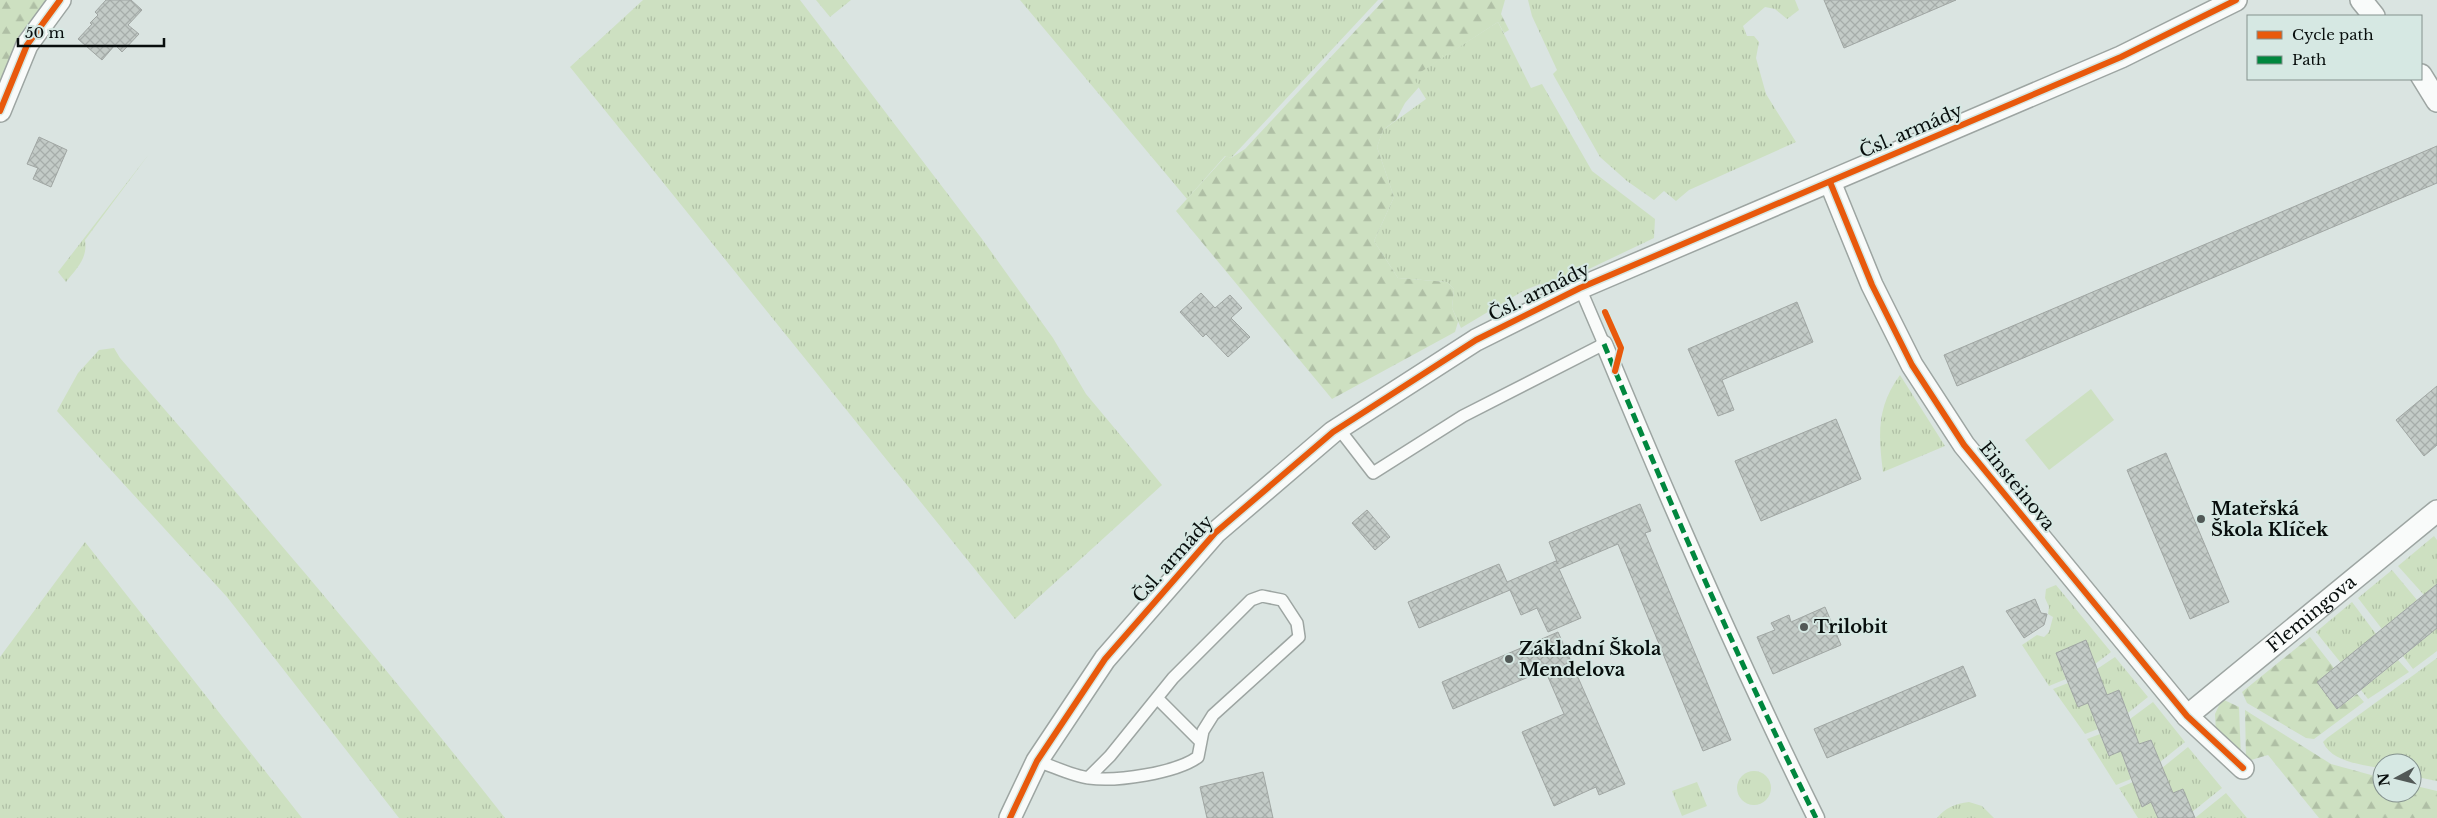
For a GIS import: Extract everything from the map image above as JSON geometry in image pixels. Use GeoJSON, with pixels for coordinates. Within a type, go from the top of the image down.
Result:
{"type":"FeatureCollection","features":[{"type":"Feature","properties":{"kind":"street"},"geometry":{"type":"LineString","coordinates":[[0,112],[27,45],[60,0]]}},
{"type":"Feature","properties":{"kind":"street","name":"Čsl. armády"},"geometry":{"type":"LineString","coordinates":[[1010,818],[1037,761],[1105,659],[1215,533],[1339,429],[1476,340],[1580,288],[2122,58],[2236,0]]}},
{"type":"Feature","properties":{"kind":"street"},"geometry":{"type":"LineString","coordinates":[[2361,0],[2373,15]]}},
{"type":"Feature","properties":{"kind":"street"},"geometry":{"type":"LineString","coordinates":[[2422,77],[2437,101]]}},
{"type":"Feature","properties":{"kind":"street","name":"Einsteinova"},"geometry":{"type":"LineString","coordinates":[[1830,182],[1872,285],[1912,365],[1964,445],[2187,716],[2243,768]]}},
{"type":"Feature","properties":{"kind":"street"},"geometry":{"type":"LineString","coordinates":[[1604,344],[1693,555],[1768,719],[1816,818]]}},
{"type":"Feature","properties":{"kind":"street","name":"Flemingova"},"geometry":{"type":"LineString","coordinates":[[2187,716],[2437,511]]}},
{"type":"Feature","properties":{"kind":"lane"},"geometry":{"type":"LineString","coordinates":[[1339,429],[1373,472],[1463,416],[1604,344],[1580,288]]}},
{"type":"Feature","properties":{"kind":"lane"},"geometry":{"type":"LineString","coordinates":[[1037,761],[1088,778],[1129,776],[1177,766],[1198,757],[1202,731],[1213,716],[1298,637],[1297,623],[1282,600],[1262,596],[1251,600],[1174,678],[1110,756],[1088,778]]}},
{"type":"Feature","properties":{"kind":"lane"},"geometry":{"type":"LineString","coordinates":[[1158,698],[1201,742]]}},
{"type":"Feature","properties":{"kind":"green space"},"geometry":{"type":"Polygon","coordinates":[[[0,0],[46,0],[19,36],[0,82],[0,0]]]}},
{"type":"Feature","properties":{"kind":"green space"},"geometry":{"type":"Polygon","coordinates":[[[643,0],[800,0],[982,239],[1053,338],[1086,394],[1162,485],[1015,619],[570,67],[643,0]]]}},
{"type":"Feature","properties":{"kind":"green space"},"geometry":{"type":"Polygon","coordinates":[[[816,0],[851,0],[830,17],[816,0]]]}},
{"type":"Feature","properties":{"kind":"green space"},"geometry":{"type":"Polygon","coordinates":[[[1020,0],[1378,0],[1231,158],[1225,156],[1187,199],[1020,0]]]}},
{"type":"Feature","properties":{"kind":"green space"},"geometry":{"type":"Polygon","coordinates":[[[1384,0],[1505,0],[1501,14],[1509,30],[1504,33],[1498,22],[1413,77],[1419,87],[1405,103],[1396,120],[1383,130],[1377,147],[1394,197],[1374,241],[1398,278],[1447,282],[1454,289],[1452,308],[1458,322],[1455,332],[1332,399],[1176,211],[1226,156],[1231,158],[1245,149],[1384,0]]]}},
{"type":"Feature","properties":{"kind":"green space"},"geometry":{"type":"Polygon","coordinates":[[[1528,0],[1795,0],[1799,10],[1787,19],[1775,9],[1765,7],[1743,26],[1747,36],[1754,36],[1759,42],[1756,58],[1766,94],[1796,142],[1689,190],[1676,201],[1664,191],[1654,200],[1627,181],[1600,157],[1553,74],[1557,70],[1532,16],[1528,0]]]}},
{"type":"Feature","properties":{"kind":"green space"},"geometry":{"type":"Polygon","coordinates":[[[1498,22],[1531,88],[1542,84],[1592,171],[1655,219],[1654,238],[1547,289],[1540,284],[1523,291],[1461,328],[1452,308],[1454,289],[1447,282],[1398,278],[1374,241],[1394,197],[1377,147],[1383,130],[1426,99],[1412,77],[1498,22]]]}},
{"type":"Feature","properties":{"kind":"green space"},"geometry":{"type":"Polygon","coordinates":[[[149,154],[85,240],[83,258],[66,282],[58,272],[149,154]]]}},
{"type":"Feature","properties":{"kind":"green space"},"geometry":{"type":"Polygon","coordinates":[[[114,348],[120,358],[364,643],[505,818],[399,818],[227,597],[57,411],[78,373],[99,350],[114,348]]]}},
{"type":"Feature","properties":{"kind":"green space"},"geometry":{"type":"Polygon","coordinates":[[[1900,375],[1945,446],[1883,472],[1880,433],[1883,409],[1892,387],[1900,375]]]}},
{"type":"Feature","properties":{"kind":"green space"},"geometry":{"type":"Polygon","coordinates":[[[2091,389],[2114,420],[2049,470],[2025,440],[2091,389]]]}},
{"type":"Feature","properties":{"kind":"green space"},"geometry":{"type":"Polygon","coordinates":[[[2434,536],[2437,540],[2437,584],[2424,595],[2398,566],[2434,536]]]}},
{"type":"Feature","properties":{"kind":"green space"},"geometry":{"type":"Polygon","coordinates":[[[85,542],[302,818],[0,818],[0,657],[85,542]]]}},
{"type":"Feature","properties":{"kind":"green space"},"geometry":{"type":"Polygon","coordinates":[[[2392,570],[2417,600],[2382,629],[2358,598],[2392,570]]]}},
{"type":"Feature","properties":{"kind":"green space"},"geometry":{"type":"Polygon","coordinates":[[[2056,585],[2111,652],[2095,664],[2086,641],[2056,653],[2066,679],[2049,686],[2022,645],[2037,635],[2044,637],[2049,632],[2053,617],[2048,614],[2049,607],[2045,598],[2046,589],[2056,585]]]}},
{"type":"Feature","properties":{"kind":"green space"},"geometry":{"type":"Polygon","coordinates":[[[2352,602],[2376,634],[2341,663],[2316,632],[2352,602]]]}},
{"type":"Feature","properties":{"kind":"green space"},"geometry":{"type":"Polygon","coordinates":[[[2437,628],[2437,651],[2413,669],[2403,656],[2437,628]]]}},
{"type":"Feature","properties":{"kind":"green space"},"geometry":{"type":"Polygon","coordinates":[[[2310,637],[2334,668],[2317,682],[2337,709],[2357,694],[2364,702],[2314,739],[2306,738],[2247,703],[2242,692],[2310,637]]]}},
{"type":"Feature","properties":{"kind":"green space"},"geometry":{"type":"Polygon","coordinates":[[[2115,657],[2148,697],[2128,713],[2119,690],[2107,695],[2097,669],[2115,657]]]}},
{"type":"Feature","properties":{"kind":"green space"},"geometry":{"type":"Polygon","coordinates":[[[2437,658],[2437,781],[2422,778],[2422,753],[2372,753],[2372,767],[2349,762],[2333,754],[2323,742],[2437,658]]]}},
{"type":"Feature","properties":{"kind":"green space"},"geometry":{"type":"Polygon","coordinates":[[[2398,660],[2409,672],[2368,699],[2361,690],[2398,660]]]}},
{"type":"Feature","properties":{"kind":"green space"},"geometry":{"type":"Polygon","coordinates":[[[2068,683],[2078,707],[2088,703],[2098,729],[2085,734],[2053,689],[2068,683]]]}},
{"type":"Feature","properties":{"kind":"green space"},"geometry":{"type":"Polygon","coordinates":[[[2222,699],[2239,707],[2241,758],[2216,734],[2215,714],[2222,699]]]}},
{"type":"Feature","properties":{"kind":"green space"},"geometry":{"type":"Polygon","coordinates":[[[2153,702],[2185,742],[2160,762],[2151,740],[2139,744],[2130,719],[2153,702]]]}},
{"type":"Feature","properties":{"kind":"green space"},"geometry":{"type":"Polygon","coordinates":[[[2245,710],[2331,764],[2372,775],[2372,803],[2422,803],[2422,787],[2437,791],[2437,818],[2319,818],[2268,755],[2251,760],[2246,759],[2245,710]]]}},
{"type":"Feature","properties":{"kind":"green space"},"geometry":{"type":"Polygon","coordinates":[[[2100,734],[2109,756],[2121,751],[2131,779],[2116,785],[2087,739],[2100,734]]]}},
{"type":"Feature","properties":{"kind":"green space"},"geometry":{"type":"Polygon","coordinates":[[[2188,747],[2222,788],[2192,812],[2173,793],[2162,768],[2188,747]]]}},
{"type":"Feature","properties":{"kind":"green space"},"geometry":{"type":"Polygon","coordinates":[[[1754,771],[1761,772],[1766,776],[1770,781],[1770,795],[1766,800],[1761,804],[1754,805],[1747,804],[1742,800],[1738,795],[1737,788],[1738,781],[1742,776],[1747,772],[1754,771]]]}},
{"type":"Feature","properties":{"kind":"green space"},"geometry":{"type":"Polygon","coordinates":[[[1697,782],[1707,806],[1682,816],[1672,791],[1697,782]]]}},
{"type":"Feature","properties":{"kind":"green space"},"geometry":{"type":"Polygon","coordinates":[[[2133,782],[2142,806],[2151,802],[2158,818],[2138,818],[2119,788],[2133,782]]]}},
{"type":"Feature","properties":{"kind":"green space"},"geometry":{"type":"Polygon","coordinates":[[[2226,793],[2247,818],[2195,818],[2226,793]]]}},
{"type":"Feature","properties":{"kind":"green space"},"geometry":{"type":"Polygon","coordinates":[[[1969,802],[1982,806],[1994,818],[1937,818],[1951,807],[1969,802]]]}},
{"type":"Feature","properties":{"kind":"building"},"geometry":{"type":"Polygon","coordinates":[[[106,0],[131,0],[142,10],[128,25],[139,34],[122,52],[115,45],[102,60],[78,39],[92,24],[90,23],[98,15],[95,12],[106,0]]]}},
{"type":"Feature","properties":{"kind":"building"},"geometry":{"type":"Polygon","coordinates":[[[1824,0],[1956,0],[1844,48],[1824,0]]]}},
{"type":"Feature","properties":{"kind":"building"},"geometry":{"type":"Polygon","coordinates":[[[39,137],[67,150],[51,187],[33,179],[38,168],[27,164],[39,137]]]}},
{"type":"Feature","properties":{"kind":"building"},"geometry":{"type":"Polygon","coordinates":[[[2437,146],[2437,183],[1957,386],[1944,355],[2437,146]]]}},
{"type":"Feature","properties":{"kind":"building"},"geometry":{"type":"Polygon","coordinates":[[[1201,293],[1215,308],[1230,295],[1242,308],[1231,318],[1250,337],[1228,357],[1206,334],[1203,337],[1180,312],[1201,293]]]}},
{"type":"Feature","properties":{"kind":"building"},"geometry":{"type":"Polygon","coordinates":[[[1797,302],[1813,342],[1722,380],[1734,410],[1718,416],[1688,349],[1797,302]]]}},
{"type":"Feature","properties":{"kind":"building"},"geometry":{"type":"Polygon","coordinates":[[[2437,386],[2437,445],[2424,456],[2396,420],[2437,386]]]}},
{"type":"Feature","properties":{"kind":"building"},"geometry":{"type":"Polygon","coordinates":[[[1836,419],[1861,479],[1761,521],[1735,461],[1836,419]]]}},
{"type":"Feature","properties":{"kind":"building"},"geometry":{"type":"Polygon","coordinates":[[[2166,453],[2229,602],[2190,619],[2127,470],[2166,453]]]}},
{"type":"Feature","properties":{"kind":"building"},"geometry":{"type":"Polygon","coordinates":[[[1640,504],[1651,531],[1645,533],[1731,740],[1703,751],[1618,544],[1559,569],[1581,618],[1548,632],[1537,608],[1521,615],[1510,590],[1419,628],[1408,602],[1499,564],[1507,582],[1556,561],[1558,564],[1549,542],[1640,504]]]}},
{"type":"Feature","properties":{"kind":"building"},"geometry":{"type":"Polygon","coordinates":[[[1367,510],[1390,537],[1375,550],[1352,523],[1367,510]]]}},
{"type":"Feature","properties":{"kind":"building"},"geometry":{"type":"Polygon","coordinates":[[[2437,584],[2437,628],[2337,709],[2317,682],[2437,584]]]}},
{"type":"Feature","properties":{"kind":"building"},"geometry":{"type":"Polygon","coordinates":[[[2035,599],[2041,613],[2047,614],[2044,625],[2024,638],[2006,611],[2035,599]]]}},
{"type":"Feature","properties":{"kind":"building"},"geometry":{"type":"Polygon","coordinates":[[[1825,607],[1841,645],[1773,674],[1757,637],[1775,630],[1771,623],[1789,615],[1791,622],[1825,607]]]}},
{"type":"Feature","properties":{"kind":"building"},"geometry":{"type":"Polygon","coordinates":[[[1558,632],[1625,784],[1599,795],[1596,787],[1554,806],[1522,732],[1564,714],[1545,670],[1453,709],[1442,682],[1558,632]]]}},
{"type":"Feature","properties":{"kind":"building"},"geometry":{"type":"Polygon","coordinates":[[[2086,640],[2107,695],[2119,690],[2139,744],[2151,740],[2173,793],[2183,789],[2195,818],[2158,818],[2151,802],[2142,807],[2121,751],[2109,756],[2088,703],[2078,707],[2056,653],[2086,640]]]}},
{"type":"Feature","properties":{"kind":"building"},"geometry":{"type":"Polygon","coordinates":[[[1963,666],[1976,696],[1827,758],[1814,729],[1963,666]]]}},
{"type":"Feature","properties":{"kind":"building"},"geometry":{"type":"Polygon","coordinates":[[[1263,772],[1273,818],[1207,818],[1200,787],[1263,772]]]}},
{"type":"Feature","properties":{"kind":"marked path"},"geometry":{"type":"LineString","coordinates":[[1604,344],[1706,583],[1816,818]]}},
{"type":"Feature","properties":{"kind":"cycle path"},"geometry":{"type":"LineString","coordinates":[[0,111],[27,45],[60,0]]}},
{"type":"Feature","properties":{"kind":"cycle path"},"geometry":{"type":"LineString","coordinates":[[1010,818],[1037,761],[1105,659],[1215,533],[1333,432],[1476,340],[1580,288],[2121,57],[2236,0]]}},
{"type":"Feature","properties":{"kind":"cycle path"},"geometry":{"type":"LineString","coordinates":[[1830,182],[1872,285],[1912,365],[1964,445],[2187,716],[2243,768]]}},
{"type":"Feature","properties":{"kind":"cycle path"},"geometry":{"type":"LineString","coordinates":[[1605,312],[1621,348],[1615,371]]}},
{"type":"Feature","properties":{"kind":"place","name":"Mateřská Škola Klíček"},"geometry":{"type":"Point","coordinates":[2201,519]}},
{"type":"Feature","properties":{"kind":"place","name":"Trilobit"},"geometry":{"type":"Point","coordinates":[1804,627]}},
{"type":"Feature","properties":{"kind":"place","name":"Základní Škola Mendelova"},"geometry":{"type":"Point","coordinates":[1509,659]}}]}
